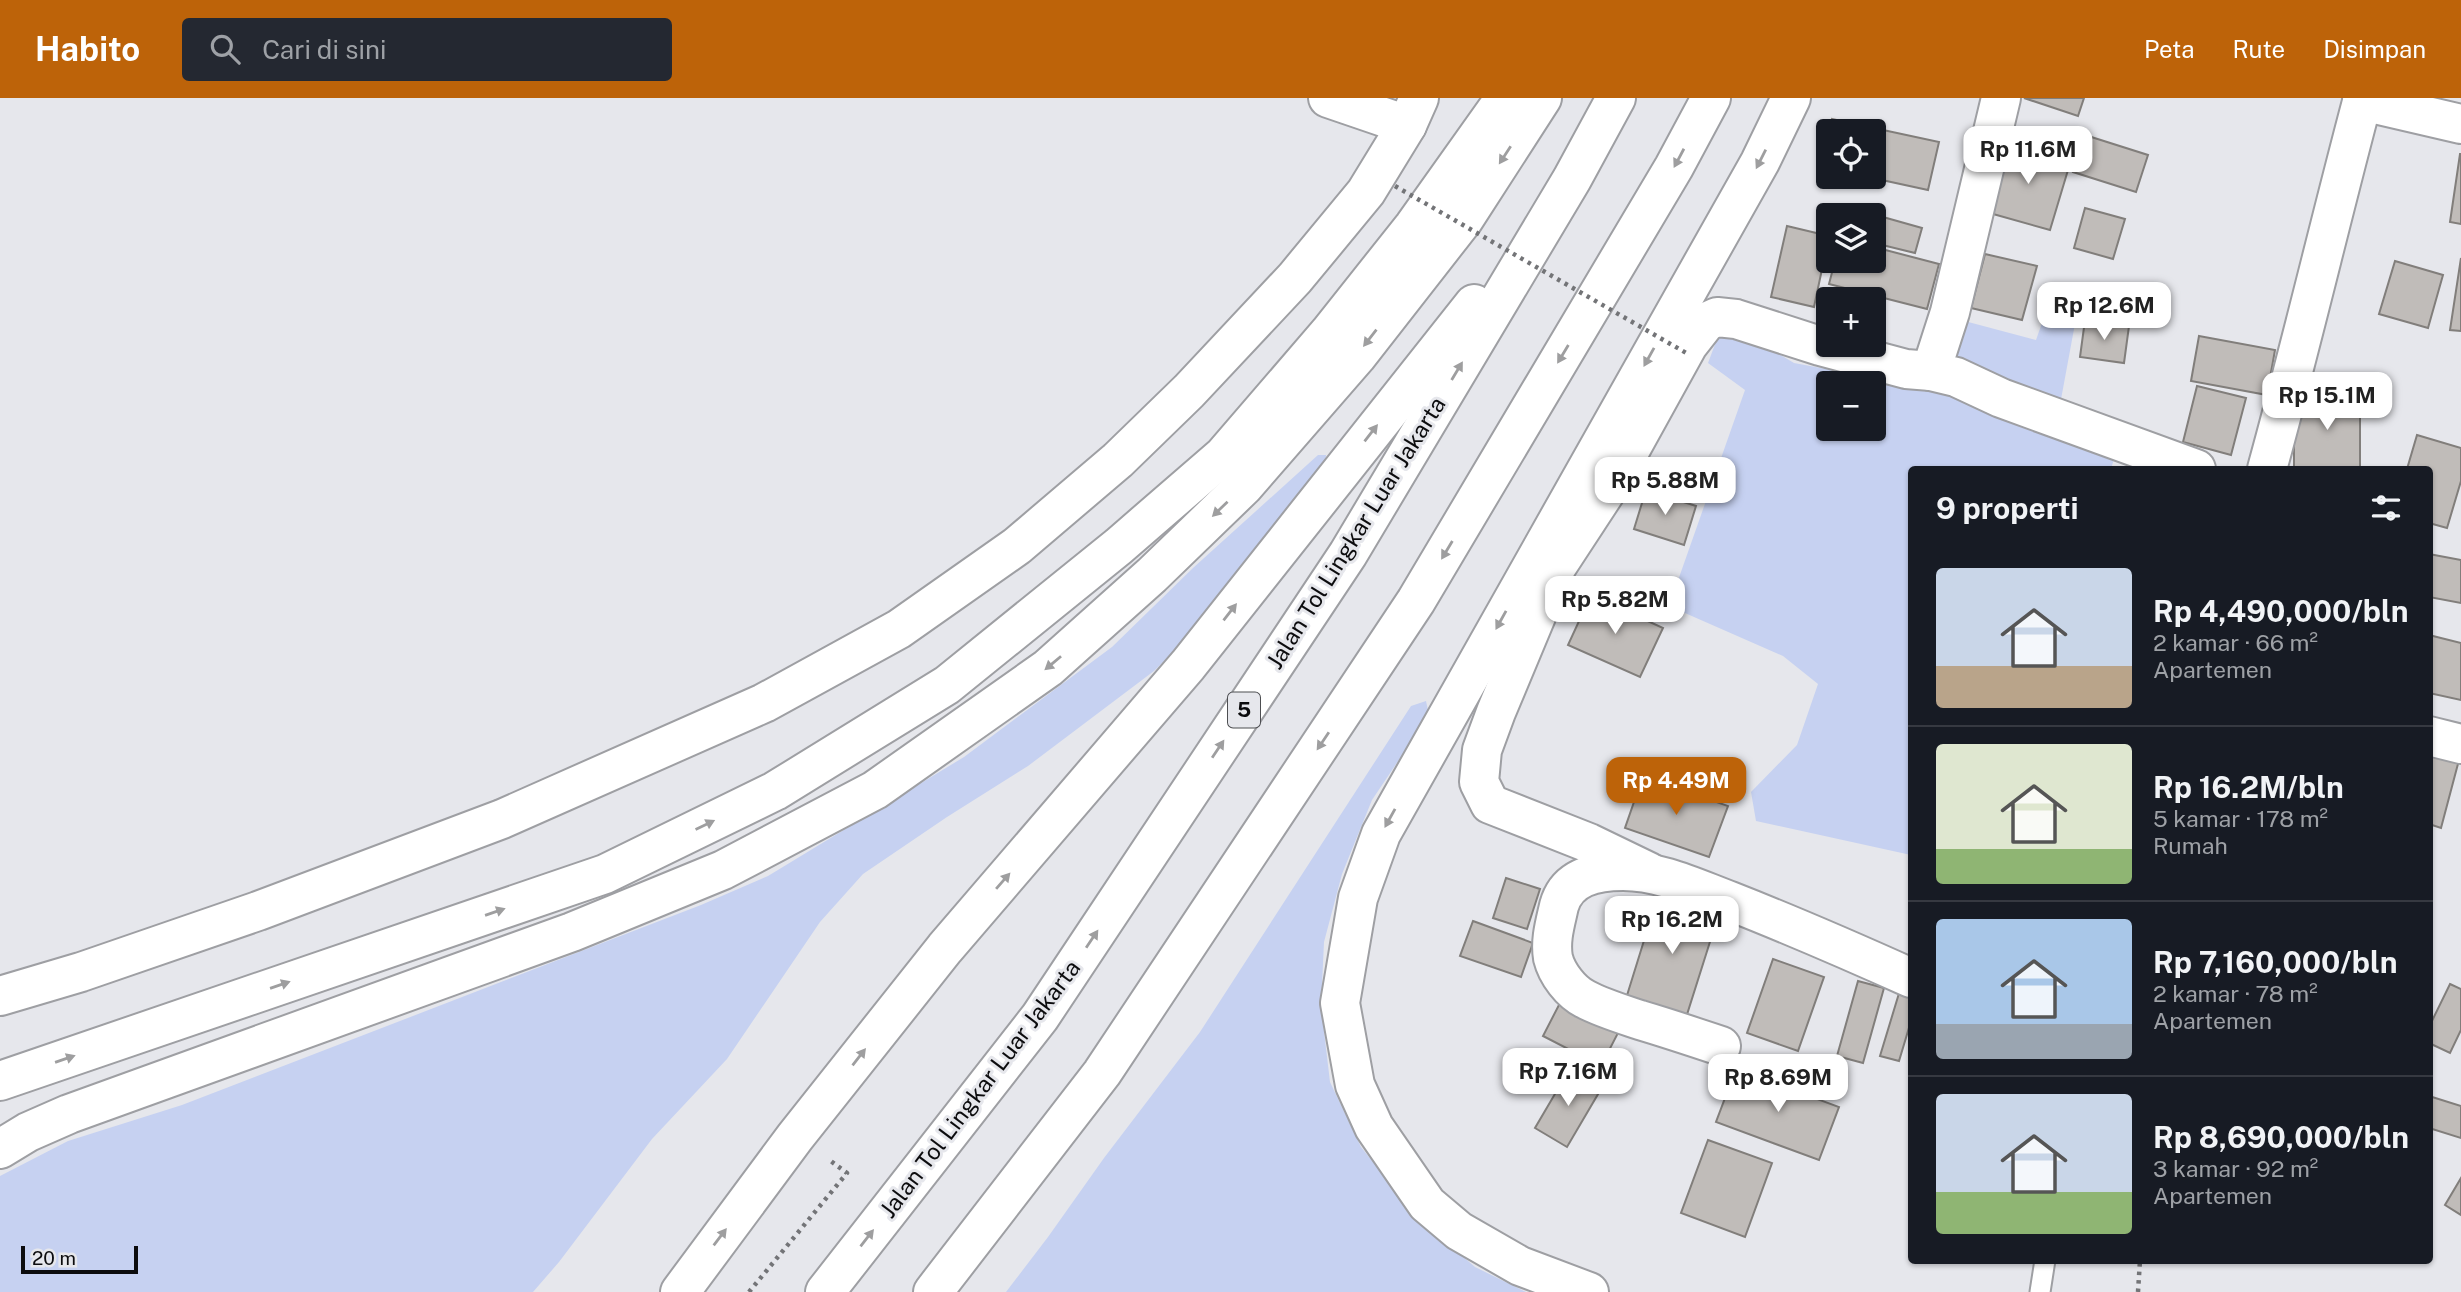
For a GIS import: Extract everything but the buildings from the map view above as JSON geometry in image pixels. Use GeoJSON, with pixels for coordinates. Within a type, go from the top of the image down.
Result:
{"type":"FeatureCollection","features":[{"type":"Feature","properties":{"kind":"main road"},"geometry":{"type":"LineString","coordinates":[[0,996],[80,972],[258,911],[502,818],[764,703],[899,629],[1017,545],[1118,460],[1189,391],[1295,278],[1359,201],[1413,111],[1328,98]]}},
{"type":"Feature","properties":{"kind":"main road"},"geometry":{"type":"LineString","coordinates":[[0,1080],[605,874],[775,791],[947,685],[1119,546],[1224,455],[1329,333],[1414,226],[1506,98]]}},
{"type":"Feature","properties":{"kind":"main road"},"geometry":{"type":"LineString","coordinates":[[0,1149],[28,1132],[69,1114],[572,932],[723,870],[875,790],[1048,668],[1152,575],[1244,486],[1357,356],[1464,219],[1542,98]]}},
{"type":"Feature","properties":{"kind":"main road","name":"Jalan Tol Lingkar Luar Jakarta"},"geometry":{"type":"LineString","coordinates":[[825,1292],[1040,1017],[1348,554],[1572,179],[1616,98]]}},
{"type":"Feature","properties":{"kind":"main road"},"geometry":{"type":"LineString","coordinates":[[933,1292],[1102,1073],[1416,601],[1667,179],[1711,98]]}},
{"type":"Feature","properties":{"kind":"main road"},"geometry":{"type":"LineString","coordinates":[[1589,1292],[1520,1266],[1459,1231],[1427,1204],[1374,1127],[1355,1085],[1340,1003],[1348,955],[1358,898],[1381,834],[1760,162],[1791,98]]}},
{"type":"Feature","properties":{"kind":"main road"},"geometry":{"type":"LineString","coordinates":[[1931,371],[1950,312],[2001,98]]}},
{"type":"Feature","properties":{"kind":"main road"},"geometry":{"type":"LineString","coordinates":[[2268,466],[2362,100],[2461,124]]}},
{"type":"Feature","properties":{"kind":"main road"},"geometry":{"type":"LineString","coordinates":[[680,1292],[796,1137],[945,948],[1188,666],[1572,179]]}},
{"type":"Feature","properties":{"kind":"main road"},"geometry":{"type":"LineString","coordinates":[[1908,977],[1791,925],[1649,872],[1589,843],[1490,804],[1479,782],[1482,750],[1563,555],[1614,479],[1688,345],[1706,322],[1717,317],[1736,319],[1846,354],[1906,369],[1956,377],[2001,398],[2188,466]]}},
{"type":"Feature","properties":{"kind":"main road"},"geometry":{"type":"LineString","coordinates":[[2433,737],[2461,744]]}},
{"type":"Feature","properties":{"kind":"main road"},"geometry":{"type":"LineString","coordinates":[[1649,872],[1603,872],[1584,877],[1569,885],[1561,899],[1553,931],[1552,945],[1556,966],[1570,987],[1584,999],[1721,1046]]}},
{"type":"Feature","properties":{"kind":"lane"},"geometry":{"type":"LineString","coordinates":[[2040,1292],[2044,1264]]}},
{"type":"Feature","properties":{"kind":"path"},"geometry":{"type":"LineString","coordinates":[[1395,186],[1688,354]]}},
{"type":"Feature","properties":{"kind":"path"},"geometry":{"type":"LineString","coordinates":[[749,1292],[847,1172],[796,1137]]}},
{"type":"Feature","properties":{"kind":"path"},"geometry":{"type":"LineString","coordinates":[[2138,1292],[2140,1264]]}},
{"type":"Feature","properties":{"kind":"shaded area"},"geometry":{"type":"Polygon","coordinates":[[[1732,299],[1767,322],[1764,345],[1794,363],[1837,371],[1816,371],[1816,441],[1886,441],[1886,380],[1945,391],[1957,319],[2036,340],[2048,306],[2079,302],[2057,421],[2120,439],[2112,466],[1908,466],[1908,854],[1756,821],[1751,792],[1797,745],[1818,684],[1783,656],[1669,606],[1745,390],[1708,363],[1732,299]]]}},
{"type":"Feature","properties":{"kind":"shaded area"},"geometry":{"type":"Polygon","coordinates":[[[1318,455],[1326,455],[1325,466],[1216,610],[1154,671],[1028,766],[863,874],[820,922],[727,1059],[652,1139],[559,1262],[533,1292],[0,1292],[0,1176],[68,1141],[182,1105],[701,905],[768,876],[964,757],[1112,647],[1193,568],[1318,455]]]}},
{"type":"Feature","properties":{"kind":"shaded area"},"geometry":{"type":"Polygon","coordinates":[[[1426,701],[1429,715],[1372,800],[1342,874],[1324,942],[1321,1006],[1330,1082],[1361,1147],[1416,1216],[1475,1267],[1526,1292],[1006,1292],[1200,1032],[1411,706],[1426,701]]]}}]}
